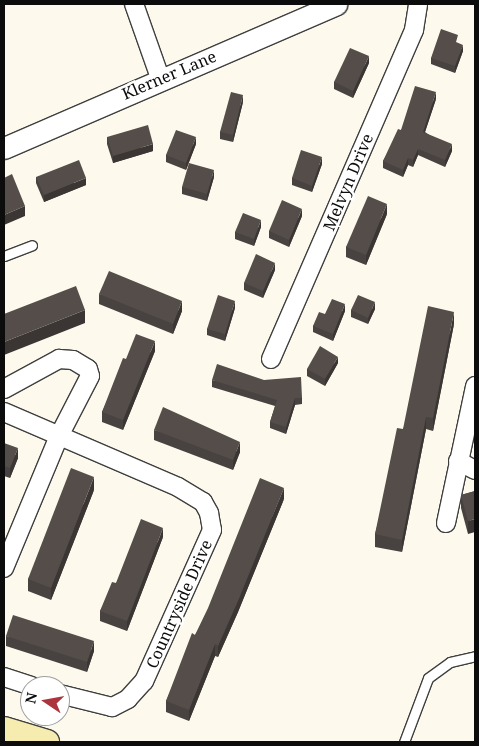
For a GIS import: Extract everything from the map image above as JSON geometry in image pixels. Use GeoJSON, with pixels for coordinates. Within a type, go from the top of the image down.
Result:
{"type":"FeatureCollection","features":[{"type":"Feature","properties":{"kind":"main road"},"geometry":{"type":"LineString","coordinates":[[4,729],[47,742]]}},
{"type":"Feature","properties":{"kind":"street"},"geometry":{"type":"LineString","coordinates":[[134,4],[160,78]]}},
{"type":"Feature","properties":{"kind":"street","name":"Klerner Lane"},"geometry":{"type":"LineString","coordinates":[[4,148],[160,78],[336,4]]}},
{"type":"Feature","properties":{"kind":"street","name":"Melvyn Drive"},"geometry":{"type":"LineString","coordinates":[[271,359],[414,30],[418,4]]}},
{"type":"Feature","properties":{"kind":"street"},"geometry":{"type":"LineString","coordinates":[[4,389],[59,359],[73,360],[88,369],[90,376],[82,397],[59,436],[4,568]]}},
{"type":"Feature","properties":{"kind":"street"},"geometry":{"type":"LineString","coordinates":[[446,523],[475,386]]}},
{"type":"Feature","properties":{"kind":"street","name":"Countryside Drive"},"geometry":{"type":"LineString","coordinates":[[4,412],[178,487],[203,502],[212,530],[144,682],[128,699],[112,707],[70,696]]}},
{"type":"Feature","properties":{"kind":"street"},"geometry":{"type":"LineString","coordinates":[[458,461],[475,470]]}},
{"type":"Feature","properties":{"kind":"street"},"geometry":{"type":"LineString","coordinates":[[4,677],[20,682]]}},
{"type":"Feature","properties":{"kind":"lane"},"geometry":{"type":"LineString","coordinates":[[4,256],[32,245]]}},
{"type":"Feature","properties":{"kind":"lane"},"geometry":{"type":"LineString","coordinates":[[404,742],[428,678],[450,662],[475,656]]}},
{"type":"Feature","properties":{"kind":"building"},"geometry":{"type":"Polygon","coordinates":[[[441,29],[458,35],[456,42],[463,45],[455,66],[431,58],[441,29]]]}},
{"type":"Feature","properties":{"kind":"building"},"geometry":{"type":"Polygon","coordinates":[[[350,48],[369,56],[353,91],[334,82],[350,48]]]}},
{"type":"Feature","properties":{"kind":"building"},"geometry":{"type":"Polygon","coordinates":[[[415,86],[436,92],[423,132],[452,144],[445,160],[418,149],[413,160],[408,158],[403,170],[383,161],[398,129],[401,130],[415,86]]]}},
{"type":"Feature","properties":{"kind":"building"},"geometry":{"type":"Polygon","coordinates":[[[231,92],[243,95],[233,135],[220,132],[231,92]]]}},
{"type":"Feature","properties":{"kind":"building"},"geometry":{"type":"Polygon","coordinates":[[[148,125],[153,144],[113,156],[107,137],[148,125]]]}},
{"type":"Feature","properties":{"kind":"building"},"geometry":{"type":"Polygon","coordinates":[[[176,130],[196,137],[186,163],[166,155],[176,130]]]}},
{"type":"Feature","properties":{"kind":"building"},"geometry":{"type":"Polygon","coordinates":[[[301,150],[322,157],[312,186],[292,178],[301,150]]]}},
{"type":"Feature","properties":{"kind":"building"},"geometry":{"type":"Polygon","coordinates":[[[79,160],[86,178],[44,195],[36,177],[79,160]]]}},
{"type":"Feature","properties":{"kind":"building"},"geometry":{"type":"Polygon","coordinates":[[[189,163],[214,170],[207,194],[182,187],[189,163]]]}},
{"type":"Feature","properties":{"kind":"building"},"geometry":{"type":"Polygon","coordinates":[[[12,174],[25,206],[4,215],[4,178],[12,174]]]}},
{"type":"Feature","properties":{"kind":"building"},"geometry":{"type":"Polygon","coordinates":[[[368,196],[387,204],[366,255],[346,247],[368,196]]]}},
{"type":"Feature","properties":{"kind":"building"},"geometry":{"type":"Polygon","coordinates":[[[282,200],[302,209],[289,240],[269,231],[282,200]]]}},
{"type":"Feature","properties":{"kind":"building"},"geometry":{"type":"Polygon","coordinates":[[[243,213],[261,220],[254,239],[235,232],[243,213]]]}},
{"type":"Feature","properties":{"kind":"building"},"geometry":{"type":"Polygon","coordinates":[[[256,254],[275,263],[263,291],[244,283],[256,254]]]}},
{"type":"Feature","properties":{"kind":"building"},"geometry":{"type":"Polygon","coordinates":[[[109,271],[182,301],[173,324],[99,294],[109,271]]]}},
{"type":"Feature","properties":{"kind":"building"},"geometry":{"type":"Polygon","coordinates":[[[76,286],[85,310],[4,342],[4,314],[76,286]]]}},
{"type":"Feature","properties":{"kind":"building"},"geometry":{"type":"Polygon","coordinates":[[[218,295],[235,301],[225,334],[207,329],[218,295]]]}},
{"type":"Feature","properties":{"kind":"building"},"geometry":{"type":"Polygon","coordinates":[[[358,295],[375,302],[368,318],[351,310],[358,295]]]}},
{"type":"Feature","properties":{"kind":"building"},"geometry":{"type":"Polygon","coordinates":[[[332,299],[345,304],[333,334],[313,326],[319,312],[325,314],[332,299]]]}},
{"type":"Feature","properties":{"kind":"building"},"geometry":{"type":"Polygon","coordinates":[[[428,306],[454,312],[433,418],[426,417],[402,540],[375,534],[397,428],[403,429],[428,306]]]}},
{"type":"Feature","properties":{"kind":"building"},"geometry":{"type":"Polygon","coordinates":[[[136,334],[155,341],[123,420],[102,412],[123,358],[126,359],[136,334]]]}},
{"type":"Feature","properties":{"kind":"building"},"geometry":{"type":"Polygon","coordinates":[[[320,346],[338,357],[325,379],[307,369],[320,346]]]}},
{"type":"Feature","properties":{"kind":"building"},"geometry":{"type":"Polygon","coordinates":[[[217,364],[264,380],[301,377],[302,398],[295,398],[286,427],[270,422],[277,400],[212,380],[217,364]]]}},
{"type":"Feature","properties":{"kind":"building"},"geometry":{"type":"Polygon","coordinates":[[[163,407],[240,442],[233,460],[154,430],[163,407]]]}},
{"type":"Feature","properties":{"kind":"building"},"geometry":{"type":"Polygon","coordinates":[[[4,443],[18,448],[10,468],[4,466],[4,443]]]}},
{"type":"Feature","properties":{"kind":"building"},"geometry":{"type":"Polygon","coordinates":[[[71,468],[94,477],[51,588],[28,579],[71,468]]]}},
{"type":"Feature","properties":{"kind":"building"},"geometry":{"type":"Polygon","coordinates":[[[260,478],[284,488],[238,601],[218,646],[215,644],[189,710],[166,701],[192,633],[195,635],[208,608],[260,478]]]}},
{"type":"Feature","properties":{"kind":"building"},"geometry":{"type":"Polygon","coordinates":[[[475,491],[475,519],[468,521],[461,495],[475,491]]]}},
{"type":"Feature","properties":{"kind":"building"},"geometry":{"type":"Polygon","coordinates":[[[141,519],[163,528],[127,621],[100,611],[112,582],[116,583],[141,519]]]}},
{"type":"Feature","properties":{"kind":"building"},"geometry":{"type":"Polygon","coordinates":[[[13,615],[94,641],[87,662],[6,636],[13,615]]]}}]}
